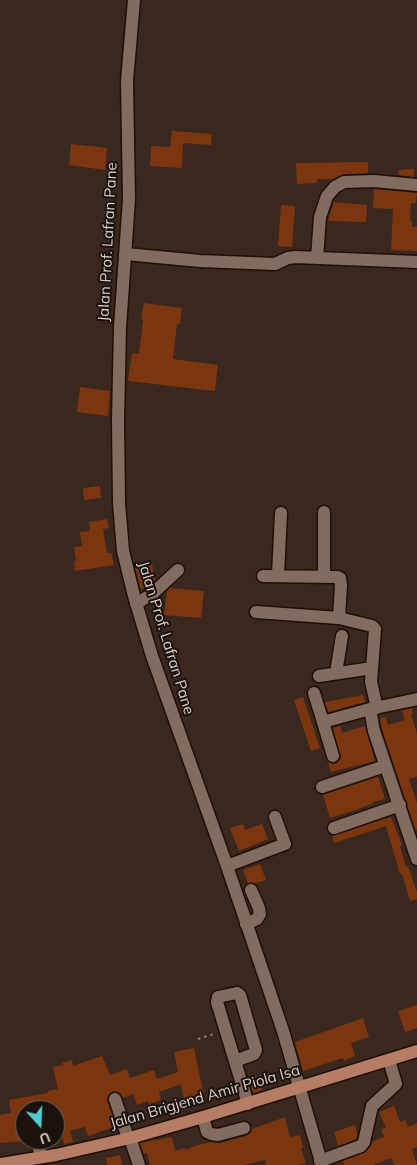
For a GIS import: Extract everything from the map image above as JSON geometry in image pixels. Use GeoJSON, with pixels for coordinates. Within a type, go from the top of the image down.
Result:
{"type":"FeatureCollection","features":[{"type":"Feature","properties":{"kind":"main road","name":"Jalan Brigjend Amir Piola Isa"},"geometry":{"type":"LineString","coordinates":[[0,1164],[129,1138],[248,1104],[417,1051]]}},
{"type":"Feature","properties":{"kind":"street","name":"Jalan Prof. Lafran Pane"},"geometry":{"type":"LineString","coordinates":[[134,0],[127,81],[129,191],[120,346],[118,420],[119,503],[123,551],[136,604],[152,656],[283,1031],[321,1163]]}},
{"type":"Feature","properties":{"kind":"street"},"geometry":{"type":"LineString","coordinates":[[317,258],[320,217],[327,196],[335,186],[344,182],[374,181],[417,185]]}},
{"type":"Feature","properties":{"kind":"street"},"geometry":{"type":"LineString","coordinates":[[126,254],[200,261],[275,264],[292,257],[417,262]]}},
{"type":"Feature","properties":{"kind":"street"},"geometry":{"type":"LineString","coordinates":[[324,512],[324,576]]}},
{"type":"Feature","properties":{"kind":"street"},"geometry":{"type":"LineString","coordinates":[[278,575],[281,513]]}},
{"type":"Feature","properties":{"kind":"street"},"geometry":{"type":"LineString","coordinates":[[136,604],[152,594],[178,570]]}},
{"type":"Feature","properties":{"kind":"street"},"geometry":{"type":"LineString","coordinates":[[263,576],[324,576],[340,578],[340,618]]}},
{"type":"Feature","properties":{"kind":"street"},"geometry":{"type":"LineString","coordinates":[[256,612],[340,618],[366,623],[375,630],[371,682],[374,731],[417,859]]}},
{"type":"Feature","properties":{"kind":"street"},"geometry":{"type":"LineString","coordinates":[[336,674],[342,636]]}},
{"type":"Feature","properties":{"kind":"street"},"geometry":{"type":"LineString","coordinates":[[320,676],[372,668]]}},
{"type":"Feature","properties":{"kind":"street"},"geometry":{"type":"LineString","coordinates":[[314,693],[333,756]]}},
{"type":"Feature","properties":{"kind":"street"},"geometry":{"type":"LineString","coordinates":[[323,722],[417,699]]}},
{"type":"Feature","properties":{"kind":"street"},"geometry":{"type":"LineString","coordinates":[[322,787],[385,766]]}},
{"type":"Feature","properties":{"kind":"street"},"geometry":{"type":"LineString","coordinates":[[334,828],[400,805]]}},
{"type":"Feature","properties":{"kind":"street"},"geometry":{"type":"LineString","coordinates":[[226,866],[285,844],[275,817]]}},
{"type":"Feature","properties":{"kind":"street"},"geometry":{"type":"LineString","coordinates":[[246,924],[256,919],[260,914],[252,890]]}},
{"type":"Feature","properties":{"kind":"street"},"geometry":{"type":"LineString","coordinates":[[235,1061],[254,1054],[256,1050],[240,995],[237,993],[217,999],[235,1061],[248,1104]]}},
{"type":"Feature","properties":{"kind":"street"},"geometry":{"type":"LineString","coordinates":[[321,1163],[361,1146],[364,1142],[372,1106],[396,1084],[388,1060]]}},
{"type":"Feature","properties":{"kind":"street"},"geometry":{"type":"LineString","coordinates":[[115,1099],[138,1165]]}},
{"type":"Feature","properties":{"kind":"street"},"geometry":{"type":"LineString","coordinates":[[203,1117],[207,1132],[211,1134],[218,1135],[244,1128]]}},
{"type":"Feature","properties":{"kind":"street"},"geometry":{"type":"LineString","coordinates":[[39,1150],[41,1157]]}},
{"type":"Feature","properties":{"kind":"path"},"geometry":{"type":"LineString","coordinates":[[198,1039],[226,1030]]}},
{"type":"Feature","properties":{"kind":"building"},"geometry":{"type":"Polygon","coordinates":[[[172,131],[212,134],[211,145],[183,143],[182,168],[150,166],[151,146],[170,147],[172,131]]]}},
{"type":"Feature","properties":{"kind":"building"},"geometry":{"type":"Polygon","coordinates":[[[71,144],[107,148],[105,170],[69,165],[71,144]]]}},
{"type":"Feature","properties":{"kind":"building"},"geometry":{"type":"Polygon","coordinates":[[[368,162],[368,173],[344,174],[332,179],[317,179],[317,183],[297,184],[296,163],[368,162]]]}},
{"type":"Feature","properties":{"kind":"building"},"geometry":{"type":"Polygon","coordinates":[[[414,169],[414,177],[399,175],[398,170],[414,169]]]}},
{"type":"Feature","properties":{"kind":"building"},"geometry":{"type":"Polygon","coordinates":[[[374,189],[417,193],[416,203],[411,203],[410,221],[412,221],[412,227],[417,227],[417,251],[391,250],[393,209],[373,208],[374,189]]]}},
{"type":"Feature","properties":{"kind":"building"},"geometry":{"type":"Polygon","coordinates":[[[334,202],[367,205],[366,222],[328,221],[334,202]]]}},
{"type":"Feature","properties":{"kind":"building"},"geometry":{"type":"Polygon","coordinates":[[[281,205],[295,206],[292,247],[278,246],[281,205]]]}},
{"type":"Feature","properties":{"kind":"building"},"geometry":{"type":"Polygon","coordinates":[[[144,303],[182,308],[180,324],[177,324],[173,359],[218,365],[215,391],[128,381],[132,353],[139,354],[144,303]]]}},
{"type":"Feature","properties":{"kind":"building"},"geometry":{"type":"Polygon","coordinates":[[[80,387],[110,391],[108,416],[77,412],[80,387]]]}},
{"type":"Feature","properties":{"kind":"building"},"geometry":{"type":"Polygon","coordinates":[[[100,486],[101,498],[84,500],[83,488],[100,486]]]}},
{"type":"Feature","properties":{"kind":"building"},"geometry":{"type":"Polygon","coordinates":[[[107,519],[109,528],[103,529],[107,553],[111,553],[114,565],[75,571],[74,547],[82,546],[80,532],[90,531],[89,522],[107,519]]]}},
{"type":"Feature","properties":{"kind":"building"},"geometry":{"type":"Polygon","coordinates":[[[152,564],[155,580],[147,587],[141,589],[135,568],[152,564]]]}},
{"type":"Feature","properties":{"kind":"building"},"geometry":{"type":"Polygon","coordinates":[[[170,588],[204,591],[201,618],[164,615],[167,591],[170,588]]]}},
{"type":"Feature","properties":{"kind":"building"},"geometry":{"type":"Polygon","coordinates":[[[363,695],[365,702],[328,712],[325,702],[363,695]]]}},
{"type":"Feature","properties":{"kind":"building"},"geometry":{"type":"Polygon","coordinates":[[[303,697],[320,748],[311,751],[294,700],[303,697]]]}},
{"type":"Feature","properties":{"kind":"building"},"geometry":{"type":"Polygon","coordinates":[[[412,708],[413,714],[411,714],[417,734],[417,777],[409,779],[417,803],[417,829],[415,829],[380,718],[386,717],[388,725],[405,720],[402,711],[412,708]]]}},
{"type":"Feature","properties":{"kind":"building"},"geometry":{"type":"Polygon","coordinates":[[[340,726],[342,733],[365,726],[375,761],[331,772],[328,762],[336,764],[341,758],[333,728],[340,726]]]}},
{"type":"Feature","properties":{"kind":"building"},"geometry":{"type":"Polygon","coordinates":[[[378,777],[385,799],[330,818],[323,795],[378,777]]]}},
{"type":"Feature","properties":{"kind":"building"},"geometry":{"type":"Polygon","coordinates":[[[391,817],[402,845],[400,846],[406,867],[408,866],[417,892],[417,899],[410,901],[386,826],[334,843],[332,836],[391,817]]]}},
{"type":"Feature","properties":{"kind":"building"},"geometry":{"type":"Polygon","coordinates":[[[243,824],[245,830],[262,824],[268,839],[239,851],[230,828],[243,824]]]}},
{"type":"Feature","properties":{"kind":"building"},"geometry":{"type":"Polygon","coordinates":[[[260,864],[266,880],[248,883],[243,870],[260,864]]]}},
{"type":"Feature","properties":{"kind":"building"},"geometry":{"type":"Polygon","coordinates":[[[417,1005],[417,1028],[405,1032],[398,1011],[417,1005]]]}},
{"type":"Feature","properties":{"kind":"building"},"geometry":{"type":"Polygon","coordinates":[[[363,1018],[369,1037],[351,1043],[355,1056],[344,1061],[343,1058],[303,1071],[295,1042],[363,1018]]]}},
{"type":"Feature","properties":{"kind":"building"},"geometry":{"type":"Polygon","coordinates":[[[194,1048],[205,1101],[185,1105],[181,1084],[159,1092],[161,1100],[149,1104],[148,1101],[137,1105],[133,1094],[123,1098],[120,1093],[113,1091],[109,1094],[107,1101],[116,1126],[88,1136],[85,1127],[70,1131],[73,1142],[65,1144],[65,1100],[15,1100],[15,1142],[0,1143],[0,1115],[11,1113],[9,1100],[48,1093],[48,1091],[58,1089],[53,1067],[63,1065],[62,1063],[72,1060],[73,1066],[102,1056],[110,1075],[127,1069],[130,1078],[154,1070],[157,1079],[178,1072],[174,1052],[194,1048]]]}},
{"type":"Feature","properties":{"kind":"building"},"geometry":{"type":"Polygon","coordinates":[[[256,1076],[262,1090],[253,1093],[249,1078],[256,1076]]]}},
{"type":"Feature","properties":{"kind":"building"},"geometry":{"type":"Polygon","coordinates":[[[394,1106],[400,1122],[405,1120],[408,1127],[417,1123],[417,1147],[412,1149],[417,1165],[394,1165],[391,1158],[373,1165],[344,1165],[343,1161],[364,1153],[373,1141],[384,1137],[381,1129],[386,1128],[379,1112],[394,1106]]]}},
{"type":"Feature","properties":{"kind":"building"},"geometry":{"type":"Polygon","coordinates":[[[285,1117],[290,1137],[300,1135],[303,1148],[301,1148],[306,1163],[298,1165],[266,1165],[265,1160],[244,1165],[150,1165],[147,1153],[144,1154],[140,1143],[172,1137],[175,1151],[185,1148],[186,1150],[197,1145],[211,1142],[220,1143],[246,1136],[251,1133],[252,1129],[285,1117]]]}},
{"type":"Feature","properties":{"kind":"building"},"geometry":{"type":"Polygon","coordinates":[[[355,1125],[356,1139],[338,1146],[334,1132],[355,1125]]]}},
{"type":"Feature","properties":{"kind":"building"},"geometry":{"type":"Polygon","coordinates":[[[120,1155],[122,1165],[107,1165],[106,1158],[120,1155]]]}}]}
